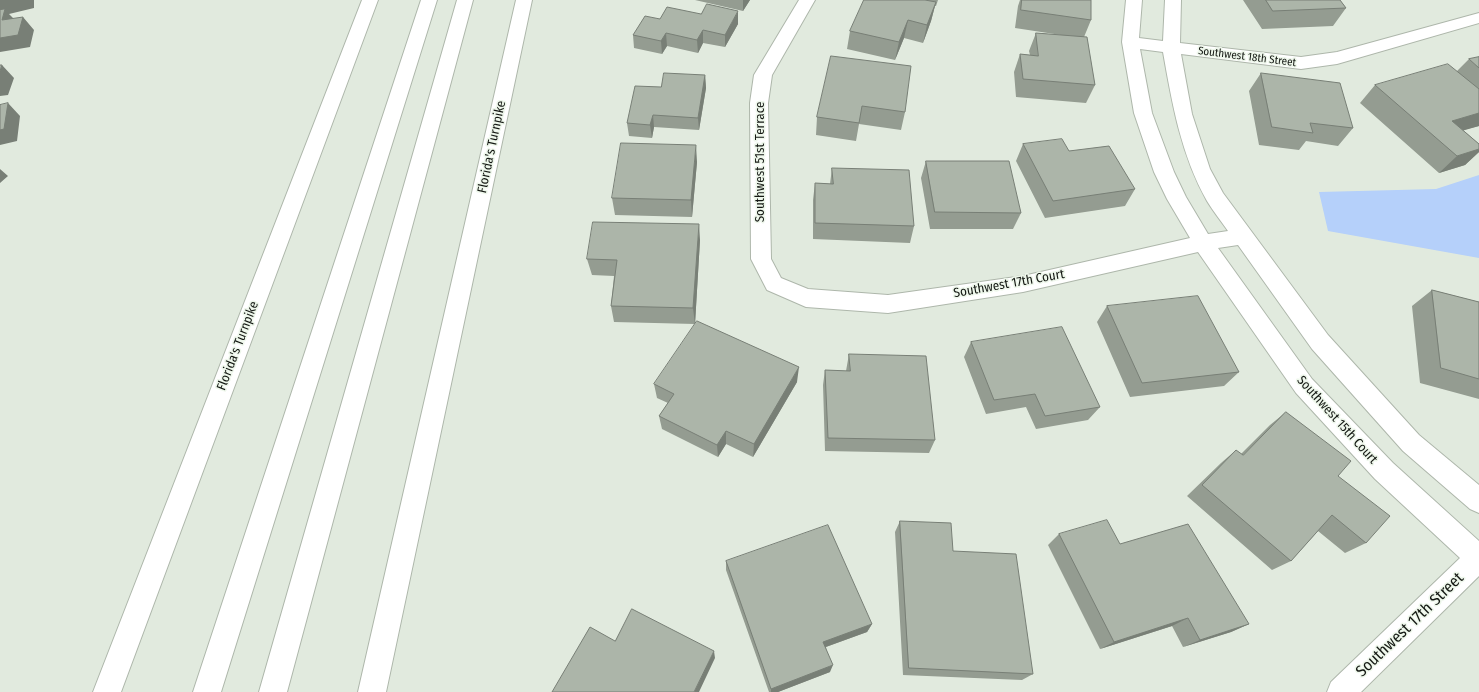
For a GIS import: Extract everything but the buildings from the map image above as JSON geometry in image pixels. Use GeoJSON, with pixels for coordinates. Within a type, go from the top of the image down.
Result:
{"type":"FeatureCollection","features":[{"type":"Feature","properties":{"kind":"main road","name":"Florida's Turnpike"},"geometry":{"type":"LineString","coordinates":[[106,692],[370,0]]}},
{"type":"Feature","properties":{"kind":"main road"},"geometry":{"type":"LineString","coordinates":[[206,692],[429,0]]}},
{"type":"Feature","properties":{"kind":"main road"},"geometry":{"type":"LineString","coordinates":[[273,692],[465,0]]}},
{"type":"Feature","properties":{"kind":"main road","name":"Florida's Turnpike"},"geometry":{"type":"LineString","coordinates":[[372,692],[524,0]]}},
{"type":"Feature","properties":{"kind":"main road","name":"Southwest 51st Terrace"},"geometry":{"type":"LineString","coordinates":[[774,284],[760,259],[759,103],[763,75],[807,0]]}},
{"type":"Feature","properties":{"kind":"main road","name":"Southwest 15th Court"},"geometry":{"type":"LineString","coordinates":[[1134,0],[1130,42],[1143,113],[1168,178],[1203,243],[1304,386],[1384,471],[1479,558]]}},
{"type":"Feature","properties":{"kind":"main road"},"geometry":{"type":"LineString","coordinates":[[1172,0],[1171,47],[1183,114],[1201,169],[1215,197],[1320,342],[1411,443],[1479,501]]}},
{"type":"Feature","properties":{"kind":"main road","name":"Southwest 18th Street"},"geometry":{"type":"LineString","coordinates":[[1130,42],[1301,63],[1337,58],[1479,18]]}},
{"type":"Feature","properties":{"kind":"main road","name":"Southwest 17th Court"},"geometry":{"type":"LineString","coordinates":[[774,284],[806,298],[888,304],[1023,284],[1203,243],[1243,236]]}},
{"type":"Feature","properties":{"kind":"main road","name":"Southwest 17th Street"},"geometry":{"type":"LineString","coordinates":[[1341,692],[1479,558]]}},
{"type":"Feature","properties":{"kind":"water"},"geometry":{"type":"Polygon","coordinates":[[[1479,175],[1479,258],[1328,231],[1319,192],[1436,189],[1479,175]]]}}]}
